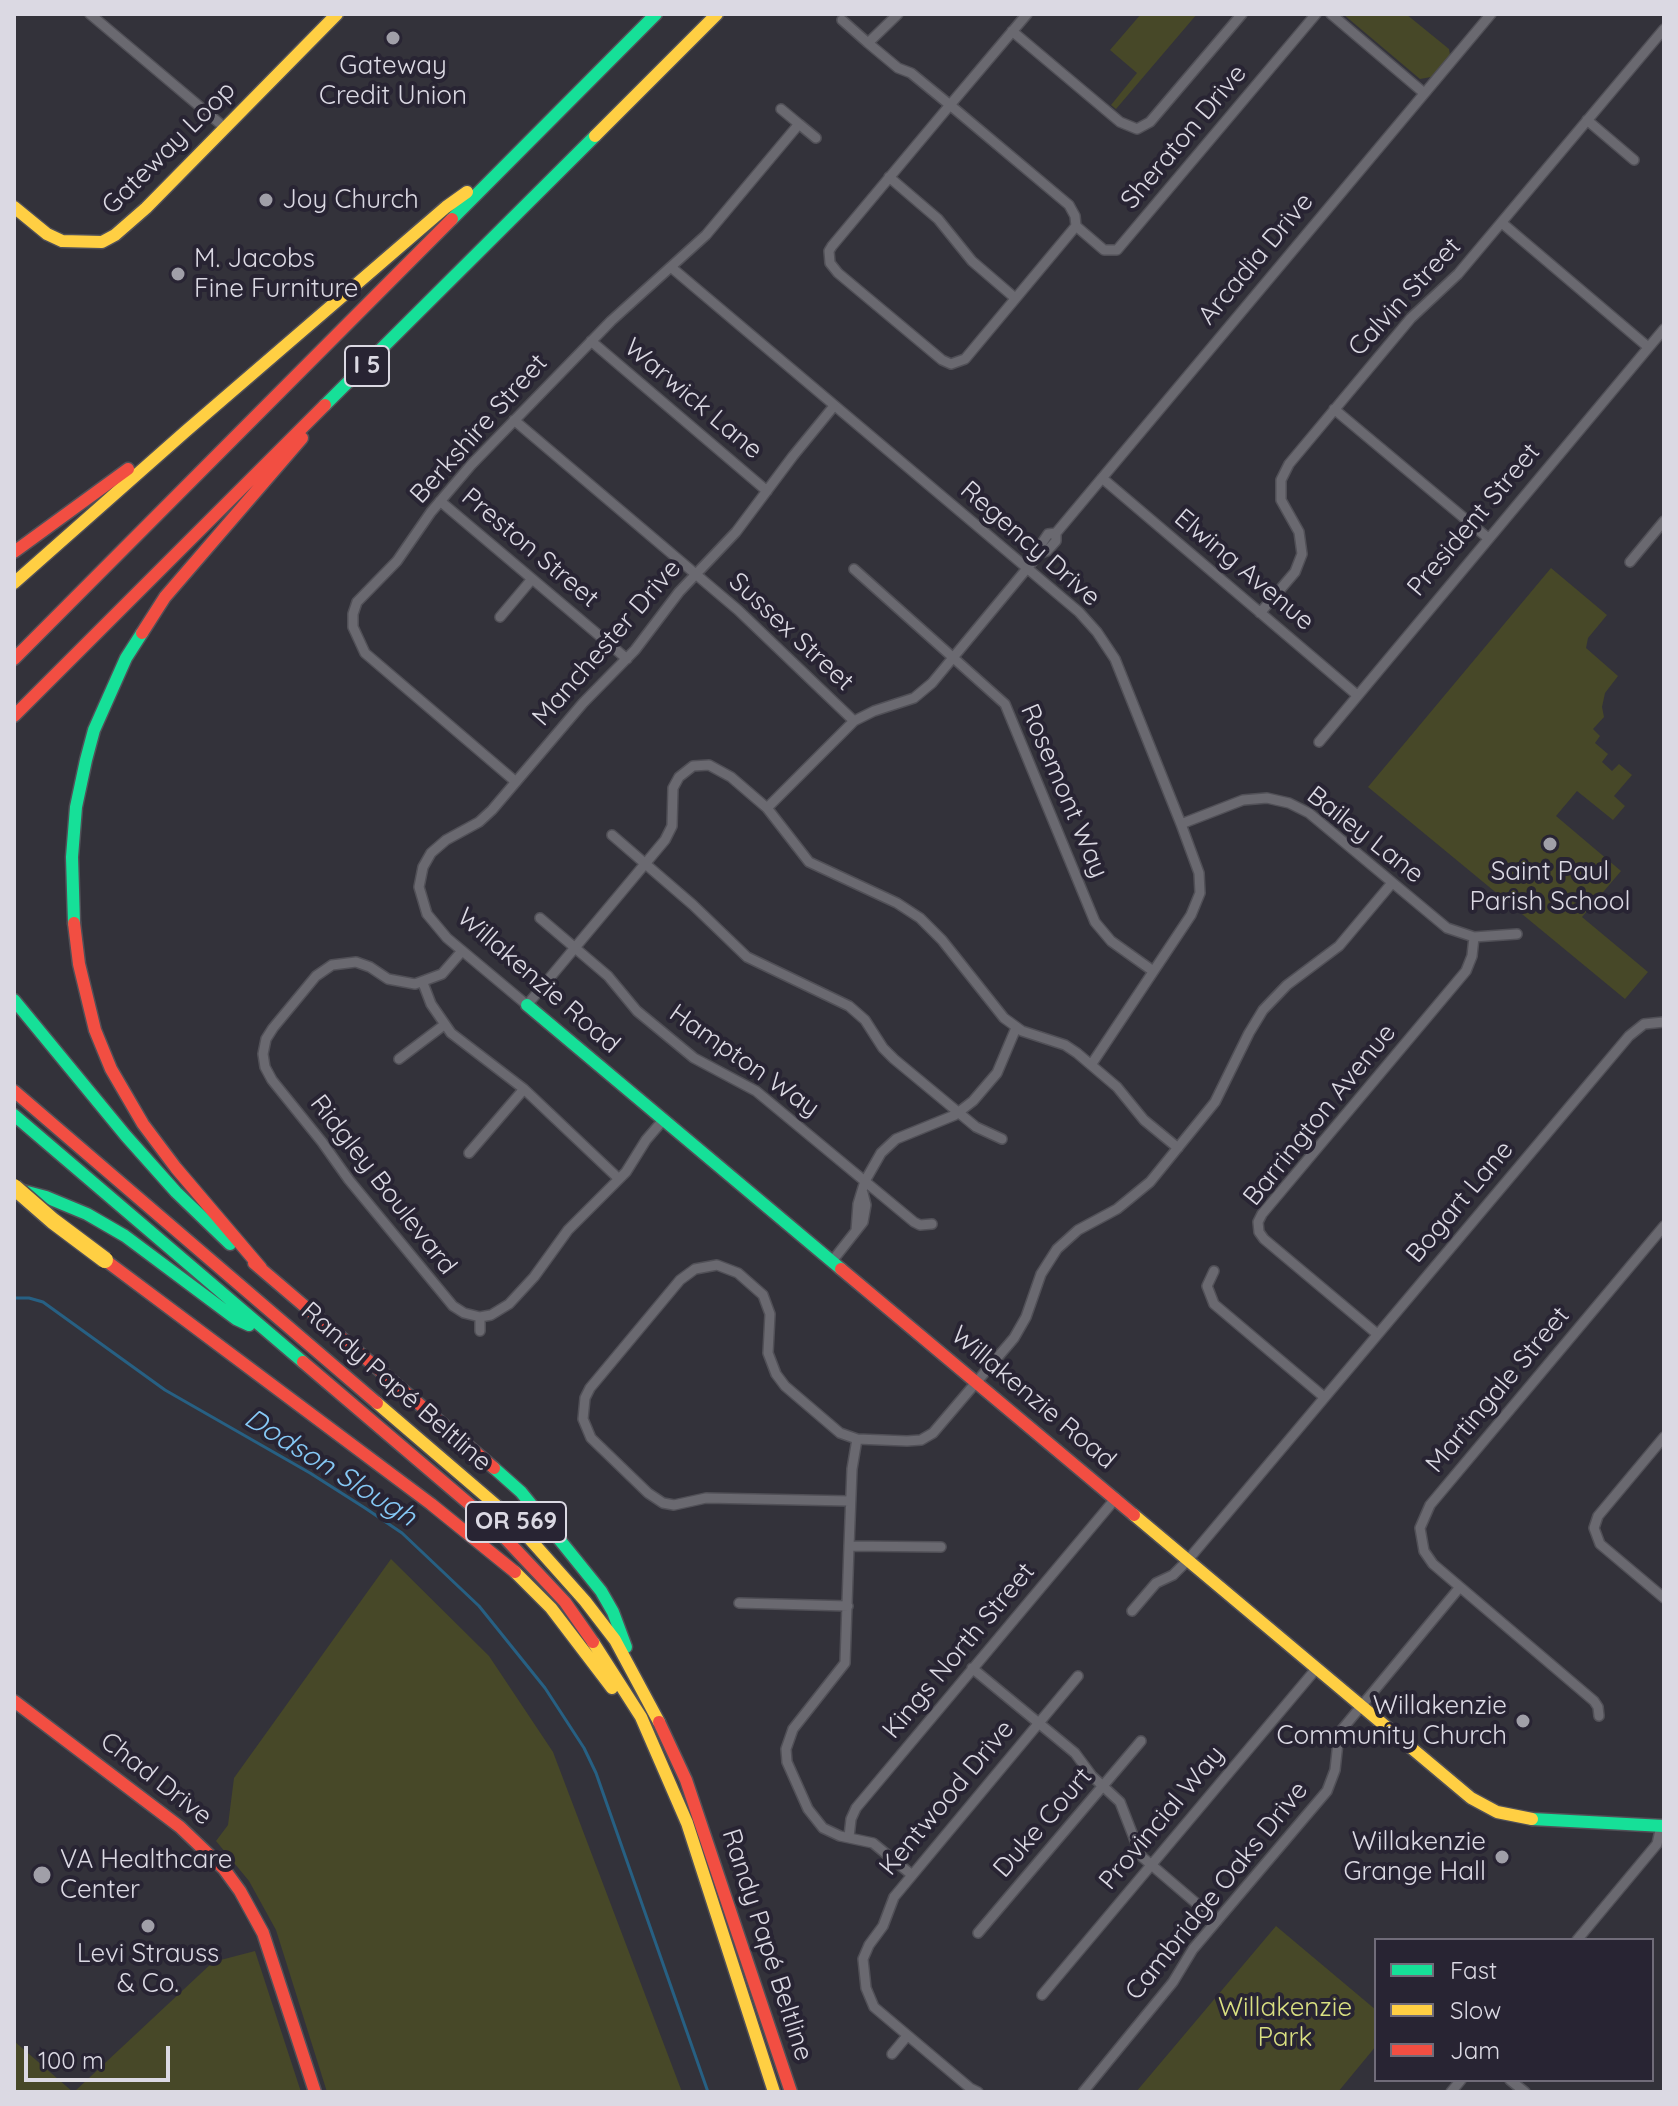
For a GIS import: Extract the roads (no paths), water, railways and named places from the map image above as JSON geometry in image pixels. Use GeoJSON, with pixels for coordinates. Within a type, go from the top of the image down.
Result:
{"type":"FeatureCollection","features":[{"type":"Feature","properties":{"kind":"main road","name":"Gateway Loop"},"geometry":{"type":"LineString","coordinates":[[14,207],[47,234],[62,241],[102,242],[115,235],[146,208],[337,14]]}},
{"type":"Feature","properties":{"kind":"main road","name":"I 5"},"geometry":{"type":"LineString","coordinates":[[14,659],[656,14]]}},
{"type":"Feature","properties":{"kind":"main road","name":"I 5"},"geometry":{"type":"LineString","coordinates":[[14,716],[717,14]]}},
{"type":"Feature","properties":{"kind":"main road"},"geometry":{"type":"LineString","coordinates":[[14,583],[446,207],[507,163]]}},
{"type":"Feature","properties":{"kind":"main road"},"geometry":{"type":"LineString","coordinates":[[261,1268],[176,1168],[143,1124],[111,1069],[95,1030],[79,964],[71,889],[74,826],[94,730],[138,637],[165,597],[295,449],[316,417]]}},
{"type":"Feature","properties":{"kind":"main road"},"geometry":{"type":"LineString","coordinates":[[14,552],[148,454],[186,431]]}},
{"type":"Feature","properties":{"kind":"main road"},"geometry":{"type":"LineString","coordinates":[[14,1000],[159,1174],[213,1228],[521,1492],[601,1591],[624,1639],[632,1669]]}},
{"type":"Feature","properties":{"kind":"main road","name":"Willakenzie Road"},"geometry":{"type":"LineString","coordinates":[[527,1005],[1463,1793],[1497,1812],[1537,1821],[1662,1826]]}},
{"type":"Feature","properties":{"kind":"main road","name":"Randy Papé Beltline"},"geometry":{"type":"LineString","coordinates":[[14,1091],[511,1518],[585,1601],[615,1640],[647,1695],[686,1780],[791,2092]]}},
{"type":"Feature","properties":{"kind":"main road","name":"Randy Papé Beltline"},"geometry":{"type":"LineString","coordinates":[[14,1115],[488,1520],[565,1602],[619,1679],[641,1717],[687,1823],[774,2092]]}},
{"type":"Feature","properties":{"kind":"main road"},"geometry":{"type":"LineString","coordinates":[[14,1188],[87,1214],[125,1236],[236,1319],[275,1339]]}},
{"type":"Feature","properties":{"kind":"main road"},"geometry":{"type":"LineString","coordinates":[[14,1188],[53,1221],[431,1504],[514,1571],[551,1608],[601,1672],[634,1723],[718,1915]]}},
{"type":"Feature","properties":{"kind":"main road","name":"Chad Drive"},"geometry":{"type":"LineString","coordinates":[[14,1701],[180,1827],[224,1869],[263,1933],[315,2092]]}},
{"type":"Feature","properties":{"kind":"street"},"geometry":{"type":"LineString","coordinates":[[90,14],[224,127]]}},
{"type":"Feature","properties":{"kind":"street"},"geometry":{"type":"LineString","coordinates":[[868,43],[898,14]]}},
{"type":"Feature","properties":{"kind":"street"},"geometry":{"type":"LineString","coordinates":[[1027,14],[829,251],[830,263],[942,360],[951,364],[965,359],[1076,226]]}},
{"type":"Feature","properties":{"kind":"street"},"geometry":{"type":"LineString","coordinates":[[1012,31],[1120,122],[1137,129],[1150,122],[1242,14]]}},
{"type":"Feature","properties":{"kind":"street","name":"Sheraton Drive"},"geometry":{"type":"LineString","coordinates":[[842,20],[898,68],[911,73],[1069,205],[1076,226],[1104,250],[1117,250],[1316,14]]}},
{"type":"Feature","properties":{"kind":"street"},"geometry":{"type":"LineString","coordinates":[[1331,14],[1424,93]]}},
{"type":"Feature","properties":{"kind":"street","name":"Arcadia Drive"},"geometry":{"type":"LineString","coordinates":[[767,808],[854,721],[920,695],[1039,554],[1048,534],[1056,533],[1491,14]]}},
{"type":"Feature","properties":{"kind":"street","name":"Calvin Street"},"geometry":{"type":"LineString","coordinates":[[1260,613],[1295,572],[1302,554],[1299,532],[1281,500],[1284,473],[1411,318],[1452,281],[1664,29]]}},
{"type":"Feature","properties":{"kind":"street"},"geometry":{"type":"LineString","coordinates":[[781,109],[816,138]]}},
{"type":"Feature","properties":{"kind":"street"},"geometry":{"type":"LineString","coordinates":[[1587,120],[1634,160]]}},
{"type":"Feature","properties":{"kind":"street","name":"Berkshire Street"},"geometry":{"type":"LineString","coordinates":[[516,782],[370,658],[361,648],[355,633],[353,614],[360,598],[397,561],[440,501],[591,341],[719,221],[799,124]]}},
{"type":"Feature","properties":{"kind":"street"},"geometry":{"type":"LineString","coordinates":[[889,177],[938,219],[972,261],[1015,298]]}},
{"type":"Feature","properties":{"kind":"street"},"geometry":{"type":"LineString","coordinates":[[1502,223],[1648,347]]}},
{"type":"Feature","properties":{"kind":"street","name":"Regency Drive"},"geometry":{"type":"LineString","coordinates":[[672,268],[1027,568],[1084,618],[1110,650],[1181,824],[1199,873],[1200,893],[1191,915],[1091,1065]]}},
{"type":"Feature","properties":{"kind":"street","name":"President Street"},"geometry":{"type":"LineString","coordinates":[[1319,742],[1664,329]]}},
{"type":"Feature","properties":{"kind":"street","name":"Warwick Lane"},"geometry":{"type":"LineString","coordinates":[[591,341],[767,491]]}},
{"type":"Feature","properties":{"kind":"street","name":"Manchester Drive"},"geometry":{"type":"LineString","coordinates":[[421,900],[420,877],[431,853],[446,840],[479,822],[583,703],[627,659],[668,604],[730,538],[834,406]]}},
{"type":"Feature","properties":{"kind":"street"},"geometry":{"type":"LineString","coordinates":[[1334,409],[1488,538]]}},
{"type":"Feature","properties":{"kind":"street","name":"Sussex Street"},"geometry":{"type":"LineString","coordinates":[[514,420],[754,625],[854,721]]}},
{"type":"Feature","properties":{"kind":"street","name":"Elwing Avenue"},"geometry":{"type":"LineString","coordinates":[[1102,478],[1357,695]]}},
{"type":"Feature","properties":{"kind":"street","name":"Preston Street"},"geometry":{"type":"LineString","coordinates":[[440,501],[627,659]]}},
{"type":"Feature","properties":{"kind":"street"},"geometry":{"type":"LineString","coordinates":[[1630,562],[1664,521]]}},
{"type":"Feature","properties":{"kind":"street","name":"Rosemont Way"},"geometry":{"type":"LineString","coordinates":[[854,569],[994,691],[1010,711],[1095,922],[1111,941],[1153,971]]}},
{"type":"Feature","properties":{"kind":"street"},"geometry":{"type":"LineString","coordinates":[[500,617],[532,579]]}},
{"type":"Feature","properties":{"kind":"street"},"geometry":{"type":"LineString","coordinates":[[694,754],[696,765]]}},
{"type":"Feature","properties":{"kind":"street"},"geometry":{"type":"LineString","coordinates":[[527,1005],[670,831],[675,783],[683,772],[696,765],[709,765],[720,770],[767,808],[809,862],[897,903],[926,923],[996,1009],[1016,1028],[1065,1045],[1117,1087],[1144,1120],[1178,1148]]}},
{"type":"Feature","properties":{"kind":"street","name":"Bailey Lane"},"geometry":{"type":"LineString","coordinates":[[1181,824],[1243,800],[1262,798],[1282,801],[1309,813],[1447,928],[1474,937],[1517,934]]}},
{"type":"Feature","properties":{"kind":"street"},"geometry":{"type":"LineString","coordinates":[[612,835],[747,957],[855,1011],[889,1055],[981,1130],[1002,1139]]}},
{"type":"Feature","properties":{"kind":"street"},"geometry":{"type":"LineString","coordinates":[[850,1501],[706,1498],[674,1505],[663,1503],[648,1493],[591,1438],[584,1426],[582,1412],[590,1388],[680,1280],[695,1269],[717,1265],[738,1273],[758,1289],[766,1301],[771,1321],[768,1353],[780,1380],[840,1433],[857,1439],[907,1441],[927,1436],[939,1428],[1019,1331],[1041,1274],[1057,1249],[1078,1230],[1138,1194],[1215,1102],[1243,1043],[1263,1010],[1292,981],[1339,946],[1392,883]]}},
{"type":"Feature","properties":{"kind":"street","name":"Willakenzie Road"},"geometry":{"type":"LineString","coordinates":[[421,900],[437,927],[527,1005]]}},
{"type":"Feature","properties":{"kind":"street","name":"Hampton Way"},"geometry":{"type":"LineString","coordinates":[[540,918],[611,979],[634,1008],[694,1058],[756,1091],[914,1222],[932,1224]]}},
{"type":"Feature","properties":{"kind":"street","name":"Barrington Avenue"},"geometry":{"type":"LineString","coordinates":[[1376,1333],[1256,1230],[1262,1214],[1466,971],[1472,956],[1474,937]]}},
{"type":"Feature","properties":{"kind":"street"},"geometry":{"type":"LineString","coordinates":[[462,951],[442,974],[423,983],[444,1025],[465,1046],[524,1089],[619,1179]]}},
{"type":"Feature","properties":{"kind":"street","name":"Ridgley Boulevard"},"geometry":{"type":"LineString","coordinates":[[423,983],[395,982],[356,962],[332,965],[316,976],[273,1028],[264,1046],[264,1060],[272,1080],[444,1297],[464,1313],[480,1317]]}},
{"type":"Feature","properties":{"kind":"street","name":"Bogart Lane"},"geometry":{"type":"LineString","coordinates":[[1132,1611],[1159,1580],[1173,1575],[1187,1561],[1629,1036],[1644,1024],[1664,1022]]}},
{"type":"Feature","properties":{"kind":"street"},"geometry":{"type":"LineString","coordinates":[[399,1059],[444,1025]]}},
{"type":"Feature","properties":{"kind":"street"},"geometry":{"type":"LineString","coordinates":[[833,1260],[863,1222],[865,1181],[875,1160],[890,1142],[959,1113],[981,1094],[993,1080],[1016,1028]]}},
{"type":"Feature","properties":{"kind":"street"},"geometry":{"type":"LineString","coordinates":[[469,1153],[524,1089]]}},
{"type":"Feature","properties":{"kind":"street"},"geometry":{"type":"LineString","coordinates":[[480,1331],[480,1317],[499,1311],[514,1300],[568,1230],[619,1179],[664,1119]]}},
{"type":"Feature","properties":{"kind":"street","name":"Martingale Street"},"geometry":{"type":"LineString","coordinates":[[1599,1716],[1594,1701],[1433,1564],[1424,1551],[1420,1528],[1424,1515],[1664,1226]]}},
{"type":"Feature","properties":{"kind":"street"},"geometry":{"type":"LineString","coordinates":[[1214,1271],[1207,1286],[1214,1304],[1324,1397]]}},
{"type":"Feature","properties":{"kind":"street"},"geometry":{"type":"LineString","coordinates":[[1664,1437],[1598,1516],[1594,1528],[1600,1544],[1664,1598]]}},
{"type":"Feature","properties":{"kind":"street"},"geometry":{"type":"LineString","coordinates":[[857,1439],[850,1501],[845,1663],[796,1724],[786,1749],[790,1773],[814,1818],[830,1832],[873,1843],[912,1875]]}},
{"type":"Feature","properties":{"kind":"street","name":"Kings North Street"},"geometry":{"type":"LineString","coordinates":[[849,1837],[856,1808],[1116,1498]]}},
{"type":"Feature","properties":{"kind":"street"},"geometry":{"type":"LineString","coordinates":[[849,1546],[941,1547]]}},
{"type":"Feature","properties":{"kind":"street","name":"Cambridge Oaks Drive"},"geometry":{"type":"LineString","coordinates":[[1083,2092],[1176,1978],[1192,1951],[1327,1791],[1335,1770],[1337,1737],[1460,1587]]}},
{"type":"Feature","properties":{"kind":"street"},"geometry":{"type":"LineString","coordinates":[[739,1603],[848,1606]]}},
{"type":"Feature","properties":{"kind":"street"},"geometry":{"type":"LineString","coordinates":[[972,1668],[1075,1753],[1089,1773],[1120,1802],[1137,1850],[1150,1865],[1217,1921]]}},
{"type":"Feature","properties":{"kind":"street","name":"Provincial Way"},"geometry":{"type":"LineString","coordinates":[[1042,1995],[1316,1669]]}},
{"type":"Feature","properties":{"kind":"street","name":"Kentwood Drive"},"geometry":{"type":"LineString","coordinates":[[978,2092],[907,2036],[871,2002],[862,1968],[866,1952],[884,1923],[892,1900],[1078,1676]]}},
{"type":"Feature","properties":{"kind":"street","name":"Duke Court"},"geometry":{"type":"LineString","coordinates":[[978,1933],[1141,1741]]}},
{"type":"Feature","properties":{"kind":"street"},"geometry":{"type":"LineString","coordinates":[[1579,1938],[1657,1844],[1662,1826]]}},
{"type":"Feature","properties":{"kind":"street"},"geometry":{"type":"LineString","coordinates":[[892,2054],[907,2036]]}},
{"type":"Feature","properties":{"kind":"waterway","name":"Dodson Slough"},"geometry":{"type":"LineString","coordinates":[[14,1298],[43,1302],[165,1390],[365,1508],[402,1533],[479,1606],[545,1688],[584,1748],[596,1773],[708,2092]]}},
{"type":"Feature","properties":{"kind":"place","name":"Gateway Credit Union"},"geometry":{"type":"Point","coordinates":[393,38]}},
{"type":"Feature","properties":{"kind":"place","name":"Joy Church"},"geometry":{"type":"Point","coordinates":[266,200]}},
{"type":"Feature","properties":{"kind":"place","name":"M. Jacobs Fine Furniture"},"geometry":{"type":"Point","coordinates":[178,274]}},
{"type":"Feature","properties":{"kind":"place","name":"Saint Paul Parish School"},"geometry":{"type":"Point","coordinates":[1550,844]}},
{"type":"Feature","properties":{"kind":"place","name":"Willakenzie Community Church"},"geometry":{"type":"Point","coordinates":[1523,1721]}},
{"type":"Feature","properties":{"kind":"place","name":"Willakenzie Grange Hall"},"geometry":{"type":"Point","coordinates":[1502,1857]}},
{"type":"Feature","properties":{"kind":"place","name":"VA Healthcare Center"},"geometry":{"type":"Point","coordinates":[42,1875]}},
{"type":"Feature","properties":{"kind":"place","name":"Levi Strauss & Co."},"geometry":{"type":"Point","coordinates":[148,1926]}},
{"type":"Feature","properties":{"kind":"park label","name":"Willakenzie Park"},"geometry":{"type":"Point","coordinates":[1285,2023]}}]}
